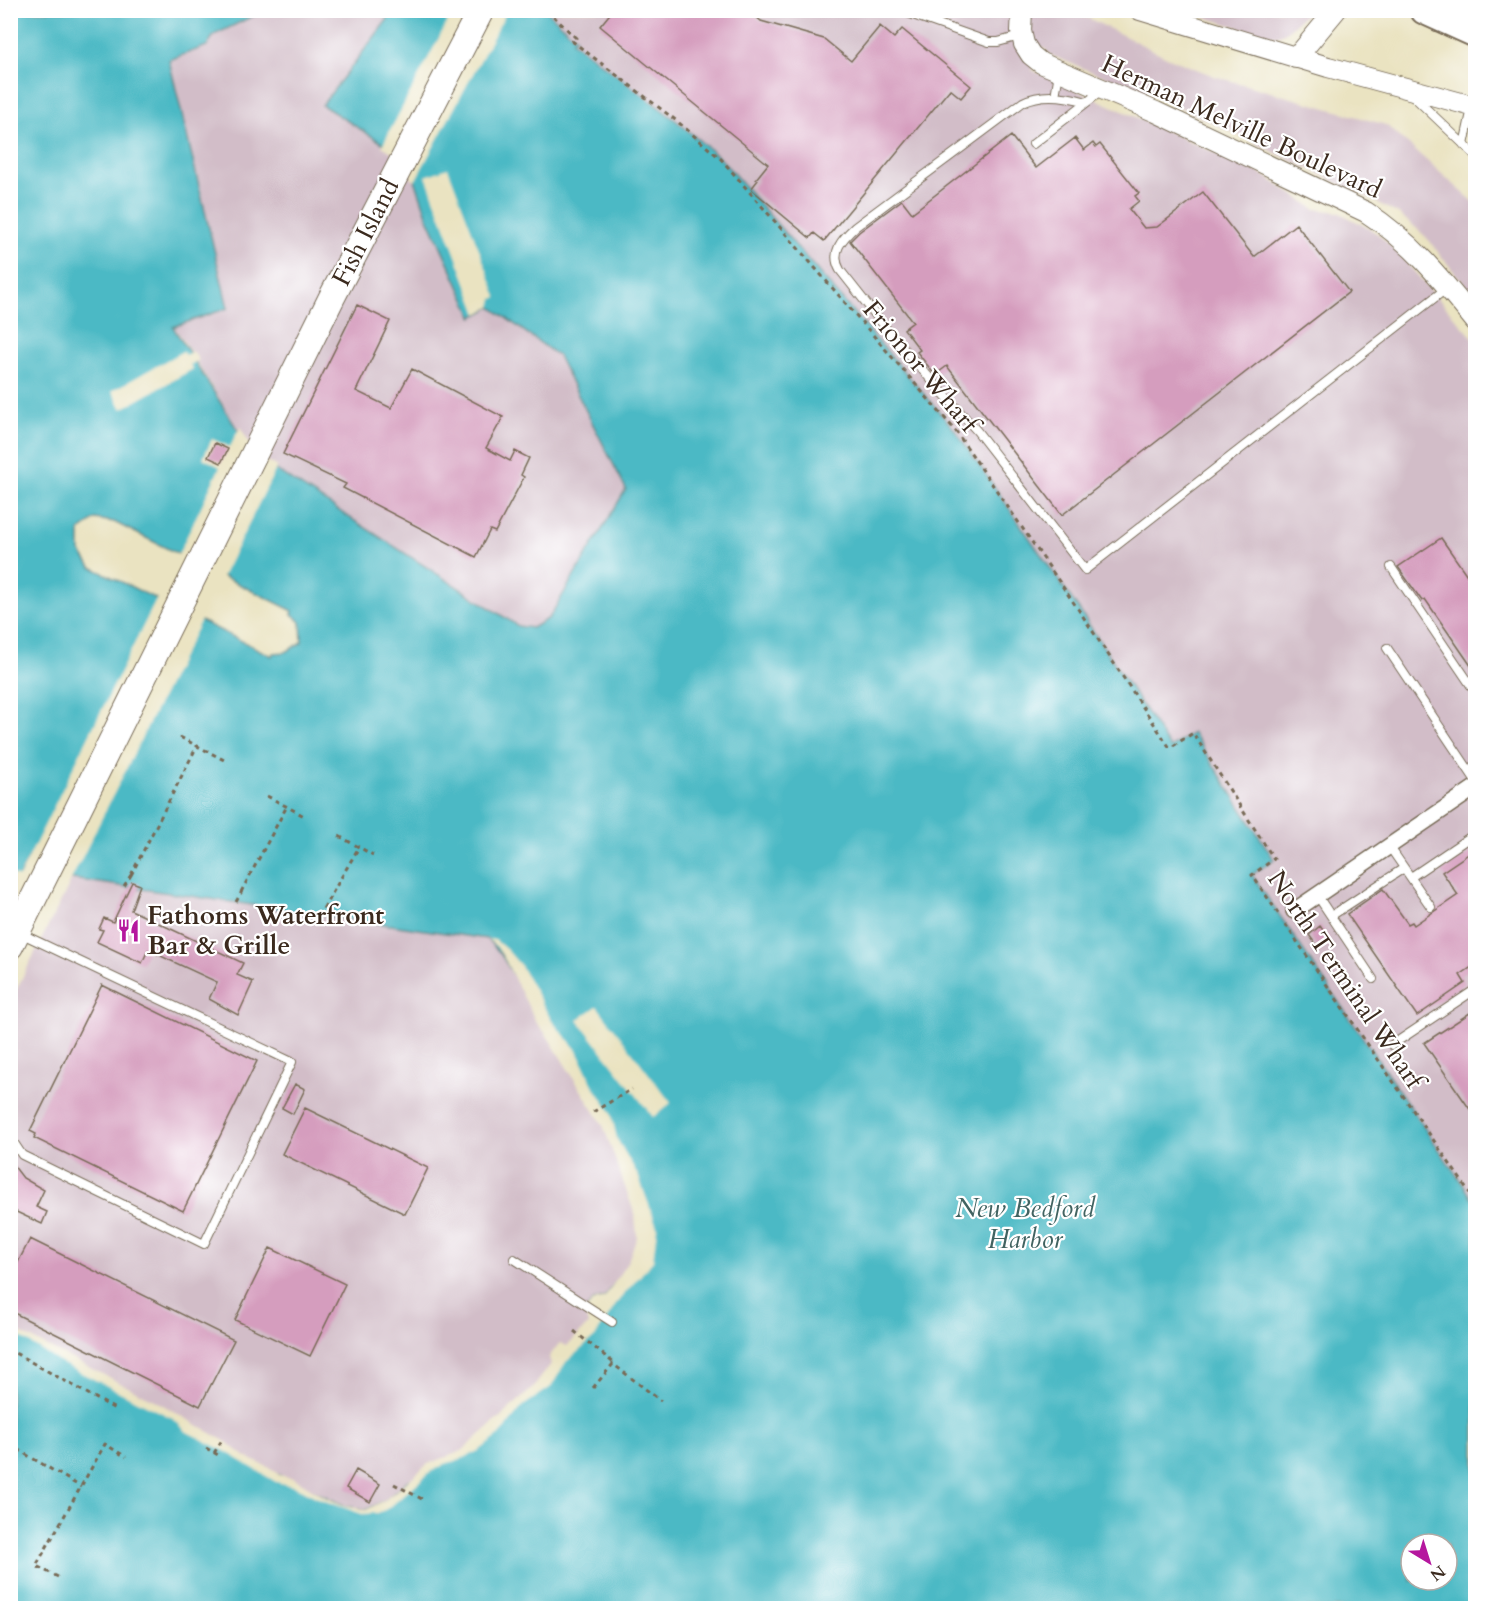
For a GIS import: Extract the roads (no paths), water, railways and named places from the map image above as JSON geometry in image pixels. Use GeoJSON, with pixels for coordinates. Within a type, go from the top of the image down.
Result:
{"type":"FeatureCollection","features":[{"type":"Feature","properties":{"kind":"highway","name":"Fish Island"},"geometry":{"type":"LineString","coordinates":[[16,934],[332,297],[481,10]]}},
{"type":"Feature","properties":{"kind":"highway"},"geometry":{"type":"LineString","coordinates":[[1425,10],[1476,33]]}},
{"type":"Feature","properties":{"kind":"street"},"geometry":{"type":"LineString","coordinates":[[1022,10],[1022,36]]}},
{"type":"Feature","properties":{"kind":"street"},"geometry":{"type":"LineString","coordinates":[[1140,10],[1296,58],[1474,107]]}},
{"type":"Feature","properties":{"kind":"street"},"geometry":{"type":"LineString","coordinates":[[1296,58],[1336,10]]}},
{"type":"Feature","properties":{"kind":"street","name":"Herman Melville Boulevard"},"geometry":{"type":"LineString","coordinates":[[1022,36],[1026,48],[1034,58],[1156,112],[1356,206],[1403,239],[1421,256],[1476,322]]}},
{"type":"Feature","properties":{"kind":"street"},"geometry":{"type":"LineString","coordinates":[[1294,911],[1476,787]]}},
{"type":"Feature","properties":{"kind":"lane"},"geometry":{"type":"LineString","coordinates":[[898,10],[989,42],[1022,36]]}},
{"type":"Feature","properties":{"kind":"lane"},"geometry":{"type":"LineString","coordinates":[[1055,96],[1060,71]]}},
{"type":"Feature","properties":{"kind":"lane"},"geometry":{"type":"LineString","coordinates":[[1405,88],[1476,156]]}},
{"type":"Feature","properties":{"kind":"lane"},"geometry":{"type":"LineString","coordinates":[[1033,144],[1104,89]]}},
{"type":"Feature","properties":{"kind":"lane"},"geometry":{"type":"LineString","coordinates":[[1087,102],[1055,96],[1026,100],[850,232],[839,244],[836,258],[840,270],[893,337],[977,431],[1085,570],[1448,288]]}},
{"type":"Feature","properties":{"kind":"lane"},"geometry":{"type":"LineString","coordinates":[[1464,146],[1474,107]]}},
{"type":"Feature","properties":{"kind":"lane"},"geometry":{"type":"LineString","coordinates":[[1391,567],[1476,693]]}},
{"type":"Feature","properties":{"kind":"lane"},"geometry":{"type":"LineString","coordinates":[[1387,648],[1476,781]]}},
{"type":"Feature","properties":{"kind":"lane"},"geometry":{"type":"LineString","coordinates":[[1411,877],[1476,833]]}},
{"type":"Feature","properties":{"kind":"lane"},"geometry":{"type":"LineString","coordinates":[[1389,846],[1431,907]]}},
{"type":"Feature","properties":{"kind":"lane"},"geometry":{"type":"LineString","coordinates":[[1331,916],[1404,868]]}},
{"type":"Feature","properties":{"kind":"lane"},"geometry":{"type":"LineString","coordinates":[[1317,895],[1373,979]]}},
{"type":"Feature","properties":{"kind":"lane"},"geometry":{"type":"LineString","coordinates":[[10,1137],[22,1155],[204,1244],[292,1062],[16,934]]}},
{"type":"Feature","properties":{"kind":"lane"},"geometry":{"type":"LineString","coordinates":[[1392,1045],[1476,988]]}},
{"type":"Feature","properties":{"kind":"lane"},"geometry":{"type":"LineString","coordinates":[[513,1260],[612,1322]]}},
{"type":"Feature","properties":{"kind":"water","name":"New Bedford Harbor"},"geometry":{"type":"Polygon","coordinates":[[[11,11],[263,11],[214,35],[207,46],[169,60],[228,308],[173,327],[254,456],[518,626],[532,628],[549,618],[626,489],[558,356],[491,307],[473,317],[428,218],[408,159],[322,105],[388,19],[380,11],[547,11],[576,38],[572,41],[678,122],[721,159],[955,430],[1078,608],[1170,748],[1193,733],[1274,859],[1252,875],[1475,1202],[1475,1608],[11,1608],[10,1331],[116,1384],[244,1459],[346,1506],[366,1510],[386,1500],[407,1481],[463,1453],[535,1390],[567,1350],[592,1326],[585,1312],[592,1302],[605,1297],[630,1262],[640,1240],[640,1221],[606,1124],[500,953],[487,939],[72,879],[30,856],[14,887],[11,885],[11,11]],[[95,519],[80,531],[80,551],[91,567],[272,656],[273,653],[286,652],[302,642],[301,622],[292,614],[293,611],[114,522],[95,519]]]}},
{"type":"Feature","properties":{"kind":"place","name":"Fathoms Waterfront Bar & Grille"},"geometry":{"type":"Point","coordinates":[129,930]}}]}
